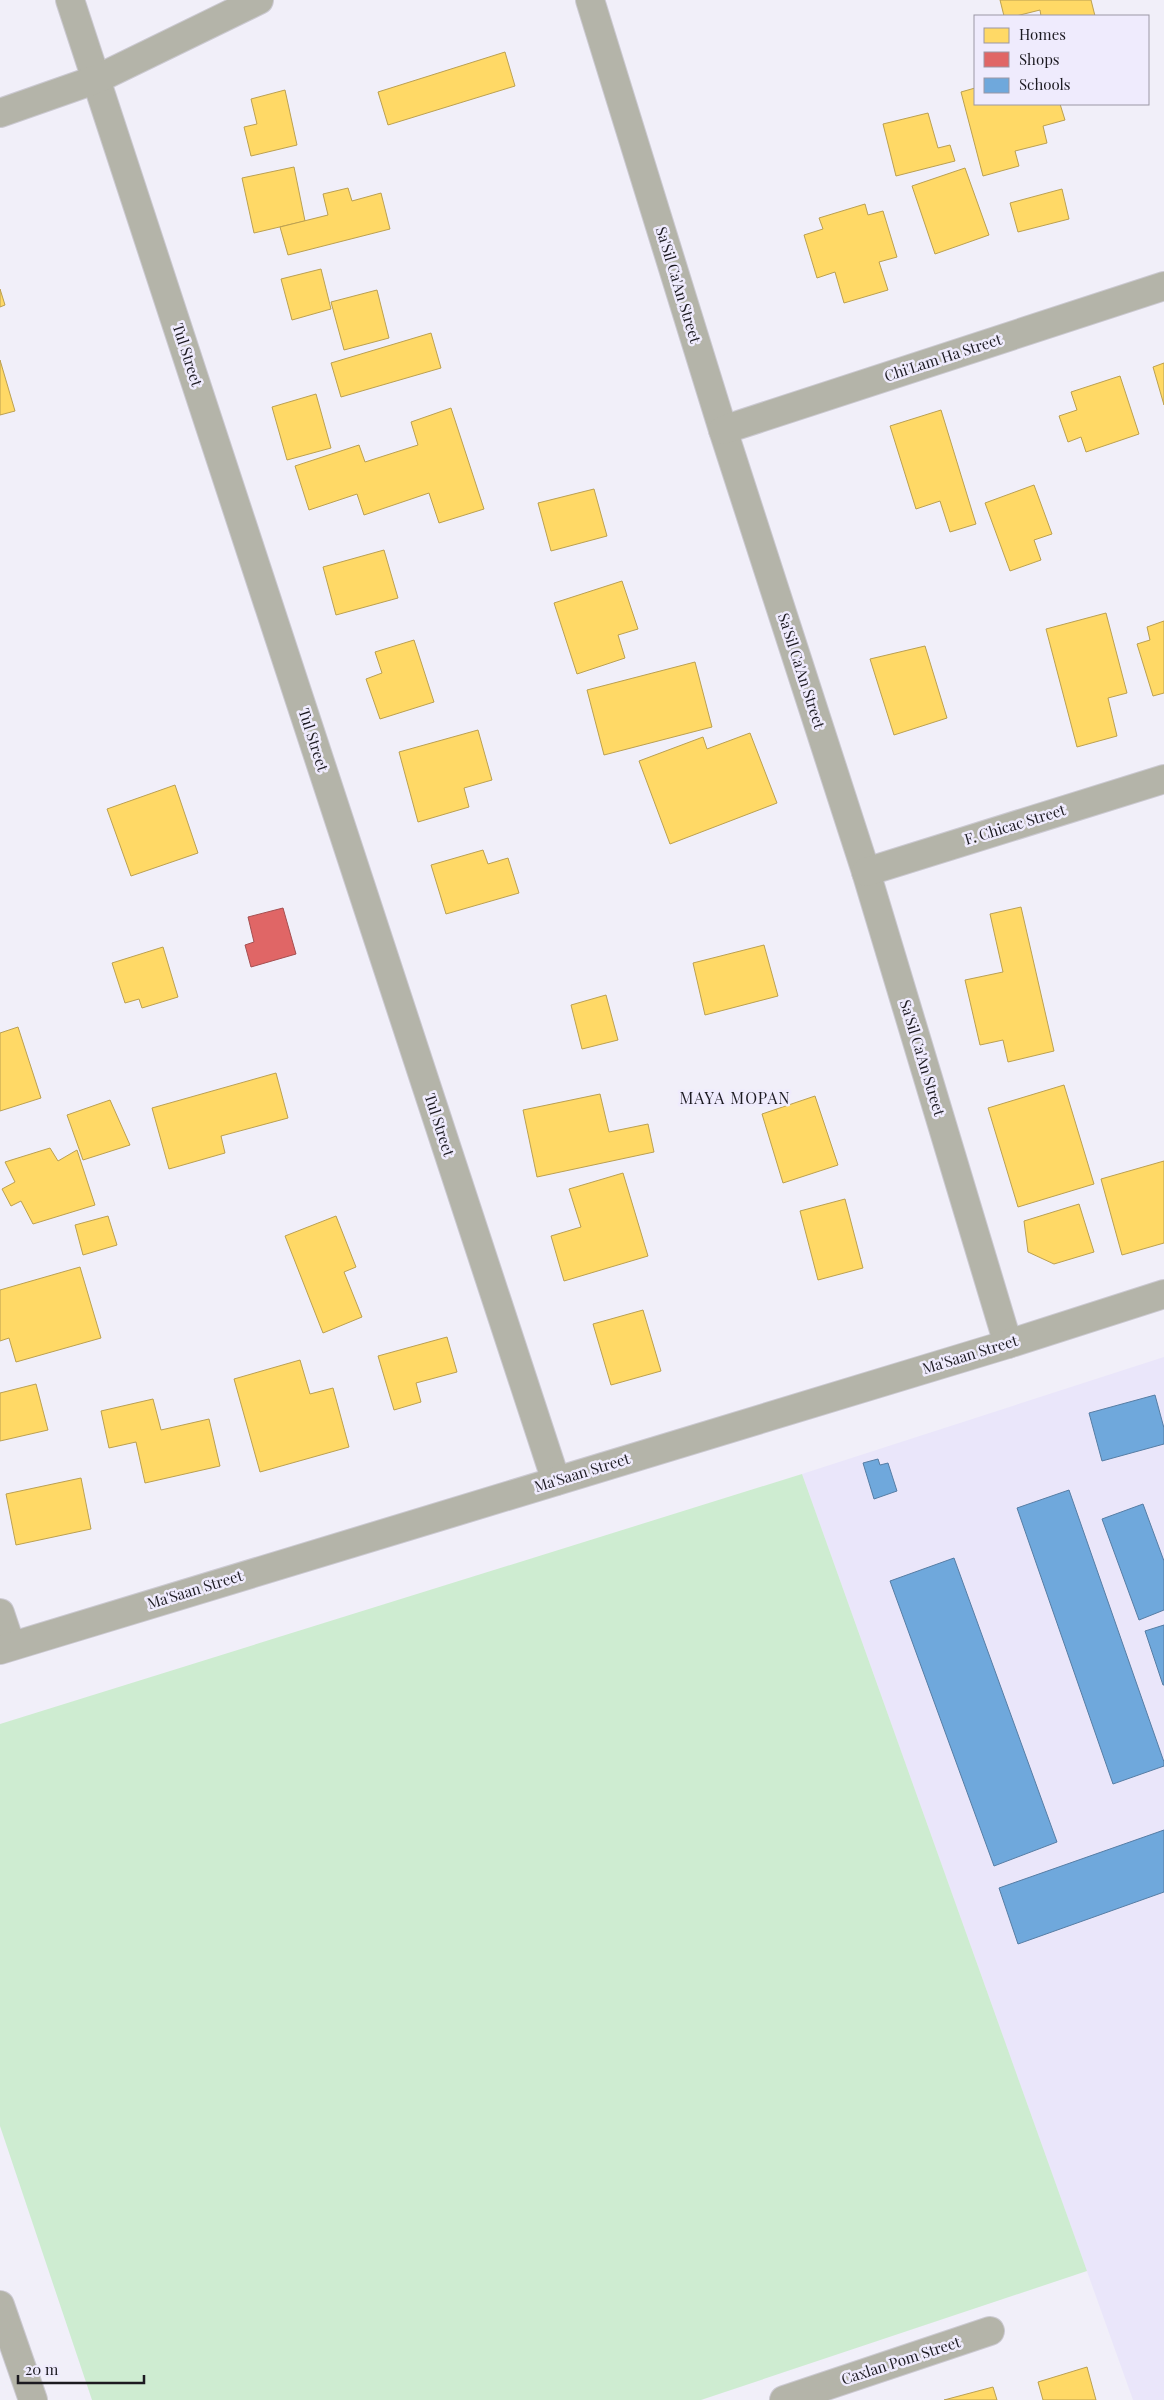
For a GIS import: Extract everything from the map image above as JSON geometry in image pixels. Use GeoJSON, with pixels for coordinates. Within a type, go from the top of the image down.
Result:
{"type":"FeatureCollection","features":[{"type":"Feature","properties":{"kind":"street","name":"Tul Street"},"geometry":{"type":"LineString","coordinates":[[70,0],[556,1480]]}},
{"type":"Feature","properties":{"kind":"street"},"geometry":{"type":"LineString","coordinates":[[0,113],[97,79],[259,0]]}},
{"type":"Feature","properties":{"kind":"street","name":"Sa'Sil Ca'An Street"},"geometry":{"type":"LineString","coordinates":[[590,0],[722,430],[866,872],[1008,1344]]}},
{"type":"Feature","properties":{"kind":"street","name":"Chi'Lam Ha Street"},"geometry":{"type":"LineString","coordinates":[[722,430],[1164,286]]}},
{"type":"Feature","properties":{"kind":"street","name":"F. Chicac Street"},"geometry":{"type":"LineString","coordinates":[[866,872],[1164,779]]}},
{"type":"Feature","properties":{"kind":"street","name":"Ma'Saan Street"},"geometry":{"type":"LineString","coordinates":[[5,1648],[1008,1344],[1164,1294]]}},
{"type":"Feature","properties":{"kind":"street"},"geometry":{"type":"LineString","coordinates":[[0,1613],[5,1648]]}},
{"type":"Feature","properties":{"kind":"street"},"geometry":{"type":"LineString","coordinates":[[0,2305],[33,2400]]}},
{"type":"Feature","properties":{"kind":"street","name":"Caxlan Pom Street"},"geometry":{"type":"LineString","coordinates":[[784,2400],[990,2331]]}},
{"type":"Feature","properties":{"kind":"shaded area"},"geometry":{"type":"Polygon","coordinates":[[[1164,1357],[1164,2400],[1133,2400],[802,1474],[1164,1357]]]}},
{"type":"Feature","properties":{"kind":"green space"},"geometry":{"type":"Polygon","coordinates":[[[802,1474],[1087,2271],[701,2400],[92,2400],[0,2126],[0,1724],[802,1474]]]}},
{"type":"Feature","properties":{"kind":"building: Homes"},"geometry":{"type":"Polygon","coordinates":[[[1000,0],[1091,0],[1095,15],[1041,15],[1040,10],[1020,15],[1004,15],[1000,0]]]}},
{"type":"Feature","properties":{"kind":"building: Homes"},"geometry":{"type":"Polygon","coordinates":[[[505,52],[515,86],[388,125],[378,92],[505,52]]]}},
{"type":"Feature","properties":{"kind":"building: Homes"},"geometry":{"type":"Polygon","coordinates":[[[974,88],[974,105],[1060,105],[1065,120],[1043,126],[1047,143],[1015,151],[1019,166],[983,176],[961,92],[974,88]]]}},
{"type":"Feature","properties":{"kind":"building: Homes"},"geometry":{"type":"Polygon","coordinates":[[[285,90],[297,145],[251,156],[244,127],[257,124],[251,99],[285,90]]]}},
{"type":"Feature","properties":{"kind":"building: Homes"},"geometry":{"type":"Polygon","coordinates":[[[928,113],[938,148],[950,145],[955,161],[896,176],[883,124],[928,113]]]}},
{"type":"Feature","properties":{"kind":"building: Homes"},"geometry":{"type":"Polygon","coordinates":[[[294,167],[305,221],[254,233],[242,178],[294,167]]]}},
{"type":"Feature","properties":{"kind":"building: Homes"},"geometry":{"type":"Polygon","coordinates":[[[965,168],[989,235],[935,254],[912,186],[965,168]]]}},
{"type":"Feature","properties":{"kind":"building: Homes"},"geometry":{"type":"Polygon","coordinates":[[[348,188],[352,201],[381,193],[390,229],[288,255],[280,227],[328,215],[323,194],[348,188]]]}},
{"type":"Feature","properties":{"kind":"building: Homes"},"geometry":{"type":"Polygon","coordinates":[[[1062,189],[1069,219],[1018,232],[1010,203],[1062,189]]]}},
{"type":"Feature","properties":{"kind":"building: Homes"},"geometry":{"type":"Polygon","coordinates":[[[865,204],[868,215],[883,211],[897,257],[879,262],[888,290],[844,303],[835,272],[817,278],[804,235],[823,229],[819,218],[865,204]]]}},
{"type":"Feature","properties":{"kind":"building: Homes"},"geometry":{"type":"Polygon","coordinates":[[[321,269],[331,309],[292,320],[281,279],[321,269]]]}},
{"type":"Feature","properties":{"kind":"building: Homes"},"geometry":{"type":"Polygon","coordinates":[[[0,289],[5,305],[0,307],[0,289]]]}},
{"type":"Feature","properties":{"kind":"building: Homes"},"geometry":{"type":"Polygon","coordinates":[[[377,290],[389,338],[344,350],[331,302],[377,290]]]}},
{"type":"Feature","properties":{"kind":"building: Homes"},"geometry":{"type":"Polygon","coordinates":[[[431,333],[441,368],[341,397],[331,363],[431,333]]]}},
{"type":"Feature","properties":{"kind":"building: Homes"},"geometry":{"type":"Polygon","coordinates":[[[0,360],[15,411],[0,415],[0,360]]]}},
{"type":"Feature","properties":{"kind":"building: Homes"},"geometry":{"type":"Polygon","coordinates":[[[1164,363],[1164,405],[1153,367],[1164,363]]]}},
{"type":"Feature","properties":{"kind":"building: Homes"},"geometry":{"type":"Polygon","coordinates":[[[1120,376],[1139,434],[1086,452],[1081,437],[1068,442],[1059,416],[1077,410],[1071,392],[1120,376]]]}},
{"type":"Feature","properties":{"kind":"building: Homes"},"geometry":{"type":"Polygon","coordinates":[[[316,394],[331,448],[287,460],[272,407],[316,394]]]}},
{"type":"Feature","properties":{"kind":"building: Homes"},"geometry":{"type":"Polygon","coordinates":[[[451,408],[484,509],[439,523],[429,493],[364,515],[357,494],[309,510],[295,466],[359,445],[365,462],[418,445],[411,422],[451,408]]]}},
{"type":"Feature","properties":{"kind":"building: Homes"},"geometry":{"type":"Polygon","coordinates":[[[941,410],[976,524],[950,532],[940,501],[916,509],[890,426],[941,410]]]}},
{"type":"Feature","properties":{"kind":"building: Homes"},"geometry":{"type":"Polygon","coordinates":[[[1034,485],[1052,534],[1034,540],[1041,560],[1010,571],[985,503],[1034,485]]]}},
{"type":"Feature","properties":{"kind":"building: Homes"},"geometry":{"type":"Polygon","coordinates":[[[594,489],[607,536],[551,551],[538,503],[594,489]]]}},
{"type":"Feature","properties":{"kind":"building: Homes"},"geometry":{"type":"Polygon","coordinates":[[[384,550],[398,598],[336,615],[323,567],[384,550]]]}},
{"type":"Feature","properties":{"kind":"building: Homes"},"geometry":{"type":"Polygon","coordinates":[[[622,581],[638,629],[618,635],[625,658],[577,674],[554,603],[622,581]]]}},
{"type":"Feature","properties":{"kind":"building: Homes"},"geometry":{"type":"Polygon","coordinates":[[[1106,613],[1127,693],[1108,698],[1117,736],[1077,747],[1046,629],[1106,613]]]}},
{"type":"Feature","properties":{"kind":"building: Homes"},"geometry":{"type":"Polygon","coordinates":[[[1164,621],[1164,693],[1153,696],[1137,644],[1150,640],[1147,627],[1164,621]]]}},
{"type":"Feature","properties":{"kind":"building: Homes"},"geometry":{"type":"Polygon","coordinates":[[[414,640],[434,702],[380,719],[366,679],[382,673],[375,652],[414,640]]]}},
{"type":"Feature","properties":{"kind":"building: Homes"},"geometry":{"type":"Polygon","coordinates":[[[925,646],[947,718],[894,735],[870,659],[925,646]]]}},
{"type":"Feature","properties":{"kind":"building: Homes"},"geometry":{"type":"Polygon","coordinates":[[[695,662],[712,727],[604,755],[587,690],[695,662]]]}},
{"type":"Feature","properties":{"kind":"building: Homes"},"geometry":{"type":"Polygon","coordinates":[[[478,730],[492,780],[464,788],[469,807],[418,822],[399,752],[478,730]]]}},
{"type":"Feature","properties":{"kind":"building: Homes"},"geometry":{"type":"Polygon","coordinates":[[[750,733],[777,803],[670,844],[639,761],[703,737],[707,749],[750,733]]]}},
{"type":"Feature","properties":{"kind":"building: Homes"},"geometry":{"type":"Polygon","coordinates":[[[175,785],[198,853],[131,876],[107,809],[175,785]]]}},
{"type":"Feature","properties":{"kind":"building: Homes"},"geometry":{"type":"Polygon","coordinates":[[[483,850],[488,864],[508,858],[519,893],[446,914],[431,865],[483,850]]]}},
{"type":"Feature","properties":{"kind":"building: Homes"},"geometry":{"type":"Polygon","coordinates":[[[1021,907],[1054,1051],[1008,1062],[1003,1040],[980,1045],[965,980],[1003,972],[990,914],[1021,907]]]}},
{"type":"Feature","properties":{"kind":"building: Homes"},"geometry":{"type":"Polygon","coordinates":[[[764,945],[778,996],[705,1015],[693,963],[764,945]]]}},
{"type":"Feature","properties":{"kind":"building: Homes"},"geometry":{"type":"Polygon","coordinates":[[[163,947],[178,997],[142,1008],[139,999],[125,1003],[112,963],[163,947]]]}},
{"type":"Feature","properties":{"kind":"building: Homes"},"geometry":{"type":"Polygon","coordinates":[[[606,995],[618,1040],[582,1049],[571,1005],[606,995]]]}},
{"type":"Feature","properties":{"kind":"building: Homes"},"geometry":{"type":"Polygon","coordinates":[[[18,1027],[41,1098],[0,1111],[0,1033],[18,1027]]]}},
{"type":"Feature","properties":{"kind":"building: Homes"},"geometry":{"type":"Polygon","coordinates":[[[276,1073],[288,1118],[221,1136],[225,1153],[169,1169],[152,1108],[276,1073]]]}},
{"type":"Feature","properties":{"kind":"building: Homes"},"geometry":{"type":"Polygon","coordinates":[[[1064,1085],[1094,1184],[1018,1207],[988,1108],[1064,1085]]]}},
{"type":"Feature","properties":{"kind":"building: Homes"},"geometry":{"type":"Polygon","coordinates":[[[600,1094],[609,1132],[648,1124],[654,1152],[537,1177],[523,1110],[600,1094]]]}},
{"type":"Feature","properties":{"kind":"building: Homes"},"geometry":{"type":"Polygon","coordinates":[[[815,1096],[838,1165],[783,1183],[762,1114],[815,1096]]]}},
{"type":"Feature","properties":{"kind":"building: Homes"},"geometry":{"type":"Polygon","coordinates":[[[110,1100],[130,1145],[83,1160],[67,1115],[110,1100]]]}},
{"type":"Feature","properties":{"kind":"building: Homes"},"geometry":{"type":"Polygon","coordinates":[[[50,1148],[58,1161],[77,1150],[95,1205],[33,1224],[21,1201],[11,1206],[2,1189],[15,1182],[5,1162],[50,1148]]]}},
{"type":"Feature","properties":{"kind":"building: Homes"},"geometry":{"type":"Polygon","coordinates":[[[1164,1161],[1164,1243],[1122,1255],[1101,1179],[1164,1161]]]}},
{"type":"Feature","properties":{"kind":"building: Homes"},"geometry":{"type":"Polygon","coordinates":[[[623,1173],[648,1256],[564,1281],[551,1236],[581,1227],[569,1189],[623,1173]]]}},
{"type":"Feature","properties":{"kind":"building: Homes"},"geometry":{"type":"Polygon","coordinates":[[[845,1199],[863,1268],[818,1280],[800,1211],[845,1199]]]}},
{"type":"Feature","properties":{"kind":"building: Homes"},"geometry":{"type":"Polygon","coordinates":[[[1079,1204],[1094,1252],[1054,1264],[1028,1252],[1024,1221],[1079,1204]]]}},
{"type":"Feature","properties":{"kind":"building: Homes"},"geometry":{"type":"Polygon","coordinates":[[[108,1216],[117,1245],[83,1255],[75,1225],[108,1216]]]}},
{"type":"Feature","properties":{"kind":"building: Homes"},"geometry":{"type":"Polygon","coordinates":[[[336,1216],[356,1267],[344,1272],[362,1317],[323,1333],[285,1236],[336,1216]]]}},
{"type":"Feature","properties":{"kind":"building: Homes"},"geometry":{"type":"Polygon","coordinates":[[[80,1267],[101,1338],[16,1362],[9,1338],[0,1341],[0,1290],[80,1267]]]}},
{"type":"Feature","properties":{"kind":"building: Homes"},"geometry":{"type":"Polygon","coordinates":[[[643,1310],[661,1371],[611,1385],[593,1324],[643,1310]]]}},
{"type":"Feature","properties":{"kind":"building: Homes"},"geometry":{"type":"Polygon","coordinates":[[[447,1337],[457,1372],[416,1383],[421,1402],[394,1410],[378,1356],[447,1337]]]}},
{"type":"Feature","properties":{"kind":"building: Homes"},"geometry":{"type":"Polygon","coordinates":[[[300,1360],[310,1394],[333,1388],[349,1447],[260,1472],[234,1379],[300,1360]]]}},
{"type":"Feature","properties":{"kind":"building: Homes"},"geometry":{"type":"Polygon","coordinates":[[[36,1384],[48,1430],[0,1441],[0,1393],[36,1384]]]}},
{"type":"Feature","properties":{"kind":"building: Homes"},"geometry":{"type":"Polygon","coordinates":[[[153,1399],[161,1430],[209,1419],[220,1466],[145,1483],[136,1442],[109,1448],[101,1411],[153,1399]]]}},
{"type":"Feature","properties":{"kind":"building: Homes"},"geometry":{"type":"Polygon","coordinates":[[[81,1478],[91,1529],[16,1545],[6,1494],[81,1478]]]}},
{"type":"Feature","properties":{"kind":"building: Homes"},"geometry":{"type":"Polygon","coordinates":[[[1087,2367],[1096,2400],[1043,2400],[1038,2382],[1087,2367]]]}},
{"type":"Feature","properties":{"kind":"building: Homes"},"geometry":{"type":"Polygon","coordinates":[[[993,2387],[997,2400],[944,2400],[993,2387]]]}},
{"type":"Feature","properties":{"kind":"building: Shops"},"geometry":{"type":"Polygon","coordinates":[[[283,908],[296,954],[251,967],[245,945],[254,942],[248,917],[283,908]]]}},
{"type":"Feature","properties":{"kind":"building: Schools"},"geometry":{"type":"Polygon","coordinates":[[[1155,1395],[1164,1428],[1164,1444],[1102,1461],[1089,1413],[1155,1395]]]}},
{"type":"Feature","properties":{"kind":"building: Schools"},"geometry":{"type":"Polygon","coordinates":[[[878,1459],[880,1465],[888,1463],[897,1491],[874,1499],[863,1463],[878,1459]]]}},
{"type":"Feature","properties":{"kind":"building: Schools"},"geometry":{"type":"Polygon","coordinates":[[[1069,1490],[1164,1762],[1164,1766],[1113,1784],[1017,1508],[1069,1490]]]}},
{"type":"Feature","properties":{"kind":"building: Schools"},"geometry":{"type":"Polygon","coordinates":[[[1143,1504],[1164,1561],[1164,1610],[1139,1620],[1102,1519],[1143,1504]]]}},
{"type":"Feature","properties":{"kind":"building: Schools"},"geometry":{"type":"Polygon","coordinates":[[[954,1558],[1057,1842],[994,1866],[890,1581],[954,1558]]]}},
{"type":"Feature","properties":{"kind":"building: Schools"},"geometry":{"type":"Polygon","coordinates":[[[1164,1625],[1164,1685],[1163,1685],[1145,1631],[1164,1625]]]}},
{"type":"Feature","properties":{"kind":"building: Schools"},"geometry":{"type":"Polygon","coordinates":[[[1164,1830],[1164,1892],[1018,1944],[999,1888],[1164,1830]]]}},
{"type":"Feature","properties":{"kind":"district","name":"MAYA MOPAN"},"geometry":{"type":"Point","coordinates":[735,1098]}}]}
